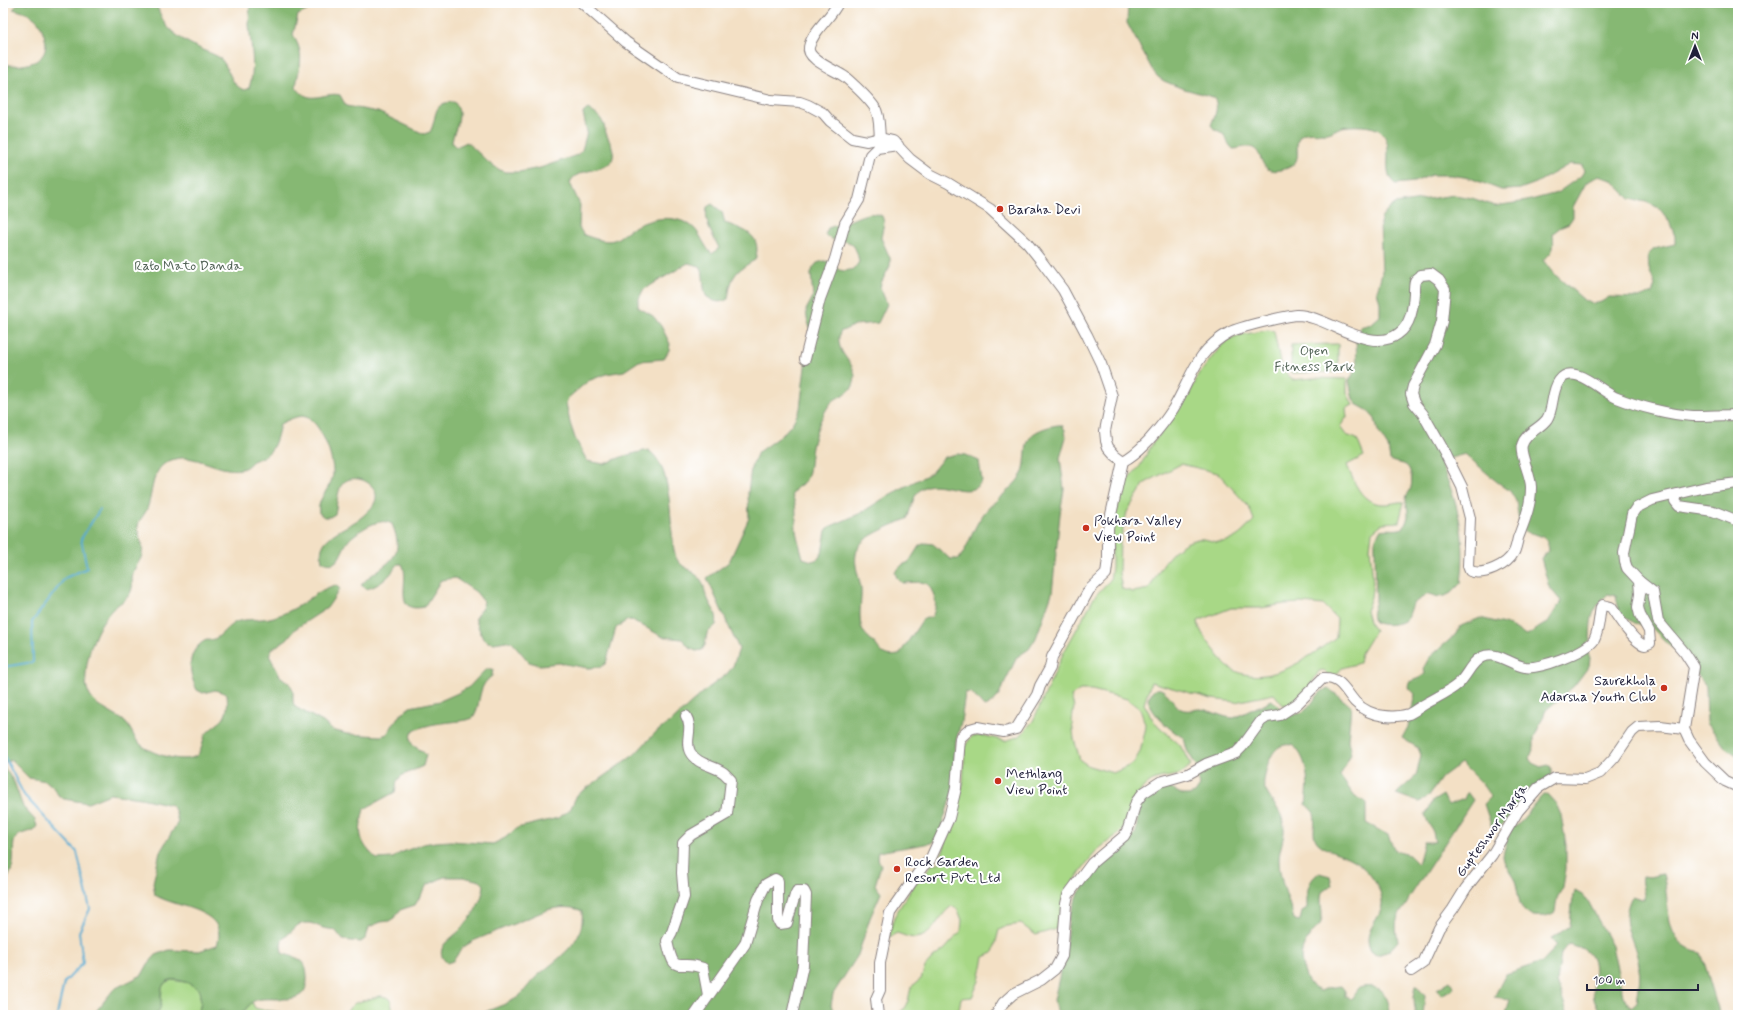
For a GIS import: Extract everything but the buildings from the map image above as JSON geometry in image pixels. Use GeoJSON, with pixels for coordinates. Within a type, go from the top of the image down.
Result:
{"type":"FeatureCollection","features":[{"type":"Feature","properties":{"kind":"street"},"geometry":{"type":"LineString","coordinates":[[582,3],[626,42],[678,78],[771,100],[800,102],[808,105],[823,114],[852,138],[867,141],[880,138],[893,142],[898,145],[910,159],[930,174],[948,183],[990,210],[1027,243],[1058,284],[1088,335],[1101,364],[1112,396],[1104,431],[1106,441],[1108,447],[1115,455],[1123,460]]}},
{"type":"Feature","properties":{"kind":"street"},"geometry":{"type":"LineString","coordinates":[[838,3],[812,39],[809,48],[810,53],[816,60],[846,78],[869,100],[876,110],[880,138]]}},
{"type":"Feature","properties":{"kind":"street"},"geometry":{"type":"LineString","coordinates":[[805,359],[820,299],[835,260],[845,223],[859,200],[870,155],[877,148],[898,145]]}},
{"type":"Feature","properties":{"kind":"street"},"geometry":{"type":"LineString","coordinates":[[878,1015],[876,999],[880,990],[880,963],[890,913],[923,866],[930,860],[949,818],[956,788],[960,738],[970,729],[977,727],[1009,732],[1016,729],[1021,724],[1050,668],[1052,657],[1089,590],[1106,574],[1108,558],[1108,528],[1123,460],[1138,451],[1162,426],[1173,409],[1190,374],[1203,353],[1229,332],[1272,320],[1298,315],[1308,317],[1351,334],[1378,341],[1390,339],[1402,331],[1409,320],[1412,312],[1415,282],[1421,275],[1431,274],[1439,280],[1445,289],[1442,321],[1435,345],[1413,386],[1411,394],[1414,403],[1423,414],[1462,487],[1470,518],[1468,566],[1470,572],[1476,574],[1495,568],[1508,560],[1514,553],[1526,518],[1531,493],[1531,486],[1522,445],[1528,435],[1547,418],[1559,381],[1564,377],[1577,374],[1609,395],[1675,414],[1692,416],[1738,415]]}},
{"type":"Feature","properties":{"kind":"street"},"geometry":{"type":"LineString","coordinates":[[1738,483],[1706,487],[1643,503],[1636,508],[1632,514],[1624,553],[1627,568],[1639,581],[1653,592],[1658,621],[1685,652],[1694,667],[1684,729],[1705,762],[1725,781],[1738,787]]}},
{"type":"Feature","properties":{"kind":"street"},"geometry":{"type":"LineString","coordinates":[[1677,495],[1675,501],[1679,506],[1713,512],[1738,521]]}},
{"type":"Feature","properties":{"kind":"street"},"geometry":{"type":"LineString","coordinates":[[996,1015],[1003,1003],[1013,994],[1041,980],[1055,969],[1062,956],[1068,895],[1092,863],[1124,836],[1128,829],[1136,802],[1150,787],[1160,782],[1188,774],[1206,764],[1236,753],[1261,721],[1267,717],[1280,715],[1297,704],[1323,678],[1331,678],[1338,681],[1356,703],[1370,713],[1386,717],[1408,714],[1459,683],[1477,659],[1483,656],[1497,656],[1520,666],[1534,668],[1580,650],[1594,640],[1597,633],[1601,608],[1606,604],[1611,606],[1619,620],[1640,643],[1645,645],[1650,643],[1651,639],[1649,631],[1640,615],[1638,607],[1639,581]]}},
{"type":"Feature","properties":{"kind":"street"},"geometry":{"type":"LineString","coordinates":[[686,716],[690,723],[688,743],[689,751],[695,758],[724,772],[731,780],[727,814],[691,835],[683,843],[682,873],[684,897],[672,932],[667,941],[674,964],[680,967],[693,964],[703,968],[708,995]]}},
{"type":"Feature","properties":{"kind":"street","name":"Gupteshwor Marga"},"geometry":{"type":"LineString","coordinates":[[1411,972],[1423,963],[1439,928],[1453,910],[1466,888],[1492,855],[1518,811],[1538,788],[1555,778],[1585,779],[1600,773],[1615,757],[1632,732],[1638,727],[1660,726],[1684,729]]}},
{"type":"Feature","properties":{"kind":"street"},"geometry":{"type":"LineString","coordinates":[[695,1015],[745,944],[758,900],[766,884],[775,879],[778,881],[778,920],[780,924],[787,923],[797,891],[804,891],[806,895],[803,965],[792,1015]]}},
{"type":"Feature","properties":{"kind":"green space","name":"Rato Mato Danda"},"geometry":{"type":"Polygon","coordinates":[[[19,3],[155,3],[169,29],[186,41],[221,59],[233,81],[239,88],[244,90],[249,88],[252,73],[249,25],[250,3],[319,3],[315,7],[298,15],[293,35],[300,55],[300,66],[296,87],[301,93],[312,97],[334,94],[340,95],[346,106],[378,112],[424,134],[430,132],[438,108],[447,103],[454,102],[459,112],[459,117],[452,143],[456,147],[467,142],[489,163],[506,172],[519,172],[540,168],[577,155],[582,150],[587,132],[583,113],[588,109],[601,119],[613,151],[612,159],[607,165],[582,173],[575,177],[570,183],[580,205],[579,228],[584,235],[599,240],[610,241],[620,237],[636,226],[651,220],[667,218],[675,219],[683,221],[694,228],[712,254],[719,248],[709,228],[706,213],[707,207],[712,204],[722,212],[725,223],[745,231],[754,239],[757,251],[755,260],[738,271],[735,275],[728,299],[725,301],[717,302],[706,296],[700,266],[688,263],[643,290],[638,301],[638,307],[653,316],[661,326],[670,344],[669,350],[664,359],[639,361],[624,371],[606,374],[588,381],[568,398],[566,403],[575,438],[587,461],[604,464],[624,456],[648,450],[657,458],[667,483],[675,555],[683,566],[701,580],[717,621],[716,625],[707,633],[705,645],[702,650],[696,651],[690,648],[682,639],[663,637],[632,620],[626,621],[616,628],[606,663],[601,667],[588,668],[559,663],[540,665],[529,662],[512,642],[488,642],[482,637],[475,618],[484,602],[476,592],[455,578],[441,580],[424,607],[414,608],[408,605],[405,600],[405,578],[402,564],[398,564],[381,582],[367,589],[361,585],[395,555],[397,547],[392,524],[382,522],[368,526],[355,534],[349,540],[336,561],[333,563],[328,563],[322,561],[321,552],[324,544],[329,538],[336,532],[360,519],[372,507],[376,497],[375,490],[371,485],[365,481],[352,479],[345,481],[341,486],[335,514],[330,517],[324,517],[319,513],[320,503],[332,479],[333,467],[326,442],[317,426],[312,420],[303,416],[296,417],[280,424],[276,440],[270,452],[241,469],[222,468],[193,459],[183,458],[173,459],[159,469],[154,480],[146,511],[138,525],[142,551],[141,557],[132,575],[131,592],[129,596],[110,612],[97,632],[88,657],[86,673],[87,689],[93,700],[124,721],[137,741],[144,747],[167,757],[183,759],[196,756],[201,748],[206,734],[225,716],[227,694],[215,690],[203,693],[197,690],[194,683],[191,662],[195,650],[200,645],[206,640],[215,639],[236,622],[265,619],[282,614],[298,606],[324,589],[336,585],[340,589],[327,608],[295,629],[287,639],[272,649],[269,655],[280,676],[290,684],[293,690],[293,702],[295,707],[323,722],[332,730],[347,734],[381,736],[387,734],[398,717],[410,707],[440,701],[458,693],[469,687],[486,669],[493,669],[492,676],[487,680],[481,690],[478,707],[473,718],[431,725],[417,729],[411,733],[410,738],[413,745],[426,755],[423,766],[401,776],[397,781],[395,792],[364,809],[360,831],[361,837],[366,847],[377,859],[393,858],[400,853],[423,844],[435,842],[451,841],[493,844],[505,838],[517,828],[558,818],[570,810],[577,795],[634,755],[655,733],[673,720],[707,689],[727,674],[733,666],[739,649],[707,578],[729,562],[749,518],[748,493],[751,468],[758,452],[783,434],[792,424],[800,409],[807,350],[812,335],[806,310],[813,297],[811,274],[813,268],[817,263],[824,261],[830,262],[839,270],[845,271],[854,269],[859,262],[854,246],[846,241],[831,239],[825,235],[828,228],[862,215],[877,214],[882,216],[884,222],[881,238],[890,258],[890,266],[880,287],[887,304],[878,323],[855,325],[840,332],[840,347],[853,370],[855,376],[854,383],[847,393],[830,404],[824,414],[813,442],[808,476],[804,482],[795,489],[792,495],[796,509],[797,533],[803,558],[812,561],[818,559],[822,553],[826,531],[829,527],[861,513],[889,495],[931,473],[944,457],[957,454],[965,455],[979,461],[982,481],[975,488],[968,490],[938,485],[924,487],[916,494],[907,519],[874,534],[859,546],[856,557],[856,568],[861,589],[861,626],[864,633],[883,653],[891,656],[899,655],[923,619],[932,617],[935,608],[933,593],[928,584],[921,582],[902,583],[897,578],[895,572],[902,565],[909,562],[919,546],[925,543],[933,544],[950,559],[959,559],[986,510],[1018,480],[1022,474],[1025,464],[1027,445],[1031,436],[1046,428],[1055,425],[1062,425],[1065,430],[1066,437],[1060,458],[1064,489],[1052,593],[1036,638],[1029,649],[1017,657],[997,698],[989,705],[984,707],[971,692],[965,693],[961,722],[956,741],[953,790],[938,838],[931,843],[878,852],[877,857],[881,865],[875,885],[881,893],[870,918],[858,955],[833,994],[831,1005],[835,1015],[479,1015],[516,998],[535,978],[568,950],[579,933],[582,923],[582,911],[574,908],[556,908],[547,910],[473,941],[462,948],[453,961],[447,963],[443,958],[441,951],[443,946],[463,927],[471,916],[479,904],[484,885],[480,881],[463,877],[444,877],[427,885],[415,905],[400,910],[394,918],[389,921],[381,922],[369,927],[366,938],[361,942],[343,940],[335,930],[323,928],[311,923],[298,925],[282,940],[281,946],[282,953],[300,960],[305,966],[307,978],[306,988],[302,994],[296,997],[289,999],[256,1000],[244,1011],[236,1014],[221,1011],[215,1015],[198,1015],[201,1002],[199,990],[191,984],[174,980],[164,983],[161,992],[161,1004],[156,1015],[93,1015],[114,989],[142,975],[148,964],[156,955],[169,950],[199,951],[217,945],[219,933],[216,924],[198,911],[155,895],[153,883],[160,852],[178,822],[175,810],[171,805],[141,798],[110,794],[88,803],[64,799],[59,796],[52,786],[46,781],[29,778],[11,760],[3,764],[3,64],[21,65],[36,61],[42,56],[45,50],[46,42],[40,24],[37,20],[29,14],[13,9],[19,3]]]}},
{"type":"Feature","properties":{"kind":"green space"},"geometry":{"type":"Polygon","coordinates":[[[1128,3],[1738,3],[1738,756],[1725,747],[1707,723],[1706,687],[1695,671],[1650,626],[1639,625],[1620,615],[1616,596],[1608,594],[1598,605],[1591,621],[1590,641],[1585,645],[1590,658],[1589,666],[1574,686],[1546,710],[1534,738],[1534,747],[1530,757],[1532,763],[1541,767],[1548,765],[1551,767],[1551,775],[1534,788],[1497,831],[1492,828],[1484,804],[1491,797],[1482,784],[1461,763],[1442,777],[1428,797],[1419,802],[1396,794],[1416,776],[1421,755],[1418,748],[1402,738],[1408,727],[1415,694],[1408,687],[1409,682],[1425,674],[1424,667],[1429,658],[1455,635],[1461,626],[1480,618],[1508,625],[1527,635],[1548,622],[1561,601],[1549,587],[1541,558],[1549,551],[1547,541],[1541,536],[1524,531],[1519,521],[1516,501],[1510,491],[1465,454],[1440,461],[1452,492],[1460,520],[1463,550],[1461,583],[1451,593],[1445,596],[1439,597],[1428,594],[1412,604],[1406,620],[1402,622],[1386,624],[1374,622],[1373,613],[1376,599],[1375,541],[1380,530],[1403,528],[1408,517],[1406,499],[1410,491],[1412,481],[1409,468],[1407,466],[1390,460],[1388,447],[1378,431],[1375,419],[1367,410],[1356,404],[1353,399],[1349,381],[1357,367],[1356,338],[1360,327],[1371,324],[1380,316],[1380,303],[1377,291],[1382,273],[1380,223],[1382,217],[1395,204],[1454,195],[1472,198],[1495,206],[1527,201],[1557,193],[1581,176],[1584,171],[1582,165],[1570,164],[1536,183],[1520,189],[1501,190],[1470,178],[1451,175],[1431,175],[1414,182],[1395,184],[1390,179],[1388,172],[1388,150],[1385,137],[1377,129],[1351,126],[1342,127],[1328,133],[1310,132],[1301,135],[1297,144],[1297,159],[1294,163],[1289,167],[1273,171],[1264,166],[1255,149],[1248,147],[1233,149],[1224,135],[1215,130],[1211,125],[1216,107],[1213,97],[1181,88],[1158,77],[1153,71],[1127,23],[1128,3]],[[1598,176],[1586,183],[1573,207],[1573,217],[1569,223],[1553,233],[1554,242],[1552,251],[1543,260],[1552,272],[1585,301],[1593,304],[1601,302],[1609,297],[1639,298],[1652,293],[1655,285],[1649,269],[1648,255],[1654,249],[1675,244],[1675,236],[1669,221],[1659,208],[1646,202],[1630,199],[1612,180],[1598,176]]]}},
{"type":"Feature","properties":{"kind":"green space"},"geometry":{"type":"Polygon","coordinates":[[[1268,330],[1274,331],[1281,367],[1292,380],[1313,378],[1347,379],[1347,393],[1353,405],[1346,408],[1347,418],[1340,427],[1346,435],[1357,439],[1364,456],[1347,465],[1352,478],[1364,496],[1375,503],[1385,504],[1404,502],[1399,522],[1383,523],[1372,532],[1370,548],[1373,582],[1371,597],[1366,611],[1369,622],[1375,630],[1361,653],[1359,663],[1342,668],[1336,675],[1329,676],[1323,670],[1319,671],[1310,686],[1289,705],[1283,705],[1274,694],[1235,702],[1212,699],[1151,682],[1144,704],[1155,723],[1180,745],[1191,765],[1178,775],[1156,779],[1151,781],[1143,788],[1137,797],[1129,819],[1123,828],[1116,836],[1097,851],[1077,877],[1066,897],[1056,929],[1036,935],[1021,924],[1007,926],[999,930],[993,953],[984,957],[979,981],[972,997],[961,998],[958,1015],[895,1015],[903,1010],[908,1001],[911,987],[921,979],[925,967],[933,958],[945,949],[961,931],[962,920],[958,910],[952,906],[927,934],[913,938],[897,933],[889,937],[894,917],[914,884],[924,876],[931,865],[939,863],[963,785],[965,746],[972,736],[986,736],[1005,741],[1020,736],[1033,721],[1064,652],[1095,596],[1110,580],[1112,567],[1112,527],[1124,484],[1140,466],[1153,443],[1185,402],[1200,373],[1221,346],[1229,339],[1240,335],[1268,330]],[[1181,464],[1145,483],[1127,512],[1120,541],[1119,573],[1122,589],[1133,592],[1149,589],[1162,565],[1174,551],[1181,546],[1198,539],[1216,542],[1228,541],[1238,536],[1254,520],[1249,507],[1218,473],[1181,464]],[[1302,603],[1261,608],[1231,608],[1198,621],[1200,629],[1205,637],[1228,667],[1242,674],[1256,676],[1271,674],[1299,662],[1336,637],[1337,619],[1323,605],[1302,603]],[[1080,690],[1071,696],[1074,707],[1072,721],[1074,739],[1080,760],[1089,766],[1113,773],[1133,764],[1140,752],[1146,727],[1140,709],[1127,699],[1092,690],[1080,690]]]}},
{"type":"Feature","properties":{"kind":"green space","name":"Open Fitness Park"},"geometry":{"type":"Polygon","coordinates":[[[1338,344],[1338,372],[1291,373],[1291,345],[1338,344]]]}},
{"type":"Feature","properties":{"kind":"green space"},"geometry":{"type":"Polygon","coordinates":[[[1328,688],[1351,706],[1348,740],[1351,754],[1340,776],[1355,797],[1366,802],[1366,823],[1388,835],[1395,851],[1409,855],[1418,864],[1424,842],[1435,842],[1433,832],[1425,816],[1433,801],[1443,795],[1448,805],[1464,799],[1467,792],[1473,800],[1399,915],[1396,926],[1398,941],[1388,952],[1376,955],[1371,951],[1368,943],[1370,930],[1382,907],[1381,894],[1375,882],[1371,876],[1356,862],[1326,848],[1316,840],[1314,836],[1314,813],[1306,804],[1307,773],[1302,758],[1293,745],[1278,748],[1269,761],[1264,784],[1267,794],[1283,821],[1284,831],[1279,856],[1279,867],[1282,882],[1294,919],[1298,921],[1300,920],[1302,911],[1307,908],[1309,884],[1319,873],[1330,876],[1332,885],[1322,892],[1321,922],[1303,947],[1301,957],[1308,980],[1313,987],[1321,991],[1327,988],[1341,986],[1345,991],[1345,997],[1351,999],[1359,988],[1372,987],[1378,989],[1382,992],[1388,1002],[1390,1015],[1058,1015],[1054,1000],[1065,951],[1069,916],[1079,893],[1095,871],[1120,853],[1136,832],[1139,809],[1150,790],[1157,786],[1166,786],[1183,795],[1188,795],[1195,793],[1199,787],[1197,774],[1198,769],[1187,750],[1184,738],[1162,722],[1150,705],[1148,699],[1153,692],[1157,689],[1162,690],[1178,707],[1184,710],[1200,709],[1225,717],[1234,718],[1272,700],[1287,715],[1296,714],[1307,709],[1322,691],[1328,688]]]}},
{"type":"Feature","properties":{"kind":"green space"},"geometry":{"type":"Polygon","coordinates":[[[3,766],[14,782],[23,807],[35,820],[37,826],[33,831],[20,835],[14,841],[12,869],[3,886],[3,766]]]}},
{"type":"Feature","properties":{"kind":"green space"},"geometry":{"type":"Polygon","coordinates":[[[1543,795],[1548,795],[1556,804],[1561,815],[1566,845],[1566,869],[1563,887],[1557,898],[1555,912],[1543,916],[1534,916],[1524,911],[1521,906],[1514,878],[1506,865],[1503,856],[1511,829],[1524,818],[1543,795]]]}},
{"type":"Feature","properties":{"kind":"green space"},"geometry":{"type":"Polygon","coordinates":[[[1663,874],[1670,921],[1674,932],[1679,941],[1688,948],[1701,952],[1720,1015],[1603,1015],[1594,999],[1594,973],[1591,958],[1587,952],[1580,947],[1568,944],[1561,953],[1557,982],[1568,1015],[1506,1015],[1510,999],[1494,997],[1506,974],[1542,962],[1557,946],[1551,939],[1570,926],[1575,891],[1587,899],[1612,946],[1623,996],[1631,1008],[1637,1003],[1640,980],[1639,962],[1627,927],[1626,913],[1632,896],[1644,900],[1642,876],[1649,877],[1663,874]]]}},
{"type":"Feature","properties":{"kind":"green space"},"geometry":{"type":"Polygon","coordinates":[[[172,980],[190,983],[199,990],[201,1002],[198,1015],[156,1015],[161,1005],[162,987],[166,982],[172,980]]]}},
{"type":"Feature","properties":{"kind":"green space"},"geometry":{"type":"Polygon","coordinates":[[[1450,981],[1454,988],[1441,995],[1437,989],[1450,981]]]}},
{"type":"Feature","properties":{"kind":"green space"},"geometry":{"type":"Polygon","coordinates":[[[1416,985],[1425,996],[1423,1015],[1415,1015],[1414,997],[1416,985]]]}},
{"type":"Feature","properties":{"kind":"green space"},"geometry":{"type":"Polygon","coordinates":[[[380,996],[390,1000],[392,1009],[396,1015],[342,1015],[355,1003],[380,996]]]}},
{"type":"Feature","properties":{"kind":"green space"},"geometry":{"type":"Polygon","coordinates":[[[252,1002],[255,1008],[282,1012],[291,1015],[215,1015],[222,1010],[236,1013],[243,1012],[252,1002]]]}},
{"type":"Feature","properties":{"kind":"waterway"},"geometry":{"type":"LineString","coordinates":[[3,667],[33,662],[32,622],[65,578],[87,568],[81,539],[100,509]]}},
{"type":"Feature","properties":{"kind":"waterway"},"geometry":{"type":"LineString","coordinates":[[3,754],[24,795],[77,852],[90,909],[79,932],[83,963],[64,983],[57,1015]]}},
{"type":"Feature","properties":{"kind":"place","name":"Baraha Devi"},"geometry":{"type":"Point","coordinates":[1000,209]}},
{"type":"Feature","properties":{"kind":"place","name":"Pokhara Valley View Point"},"geometry":{"type":"Point","coordinates":[1086,528]}},
{"type":"Feature","properties":{"kind":"place","name":"Saurekhola Adarsha Youth Club"},"geometry":{"type":"Point","coordinates":[1664,688]}},
{"type":"Feature","properties":{"kind":"place","name":"Methlang View Point"},"geometry":{"type":"Point","coordinates":[998,781]}},
{"type":"Feature","properties":{"kind":"place","name":"Rock Garden Resort Pvt. Ltd"},"geometry":{"type":"Point","coordinates":[897,869]}}]}
